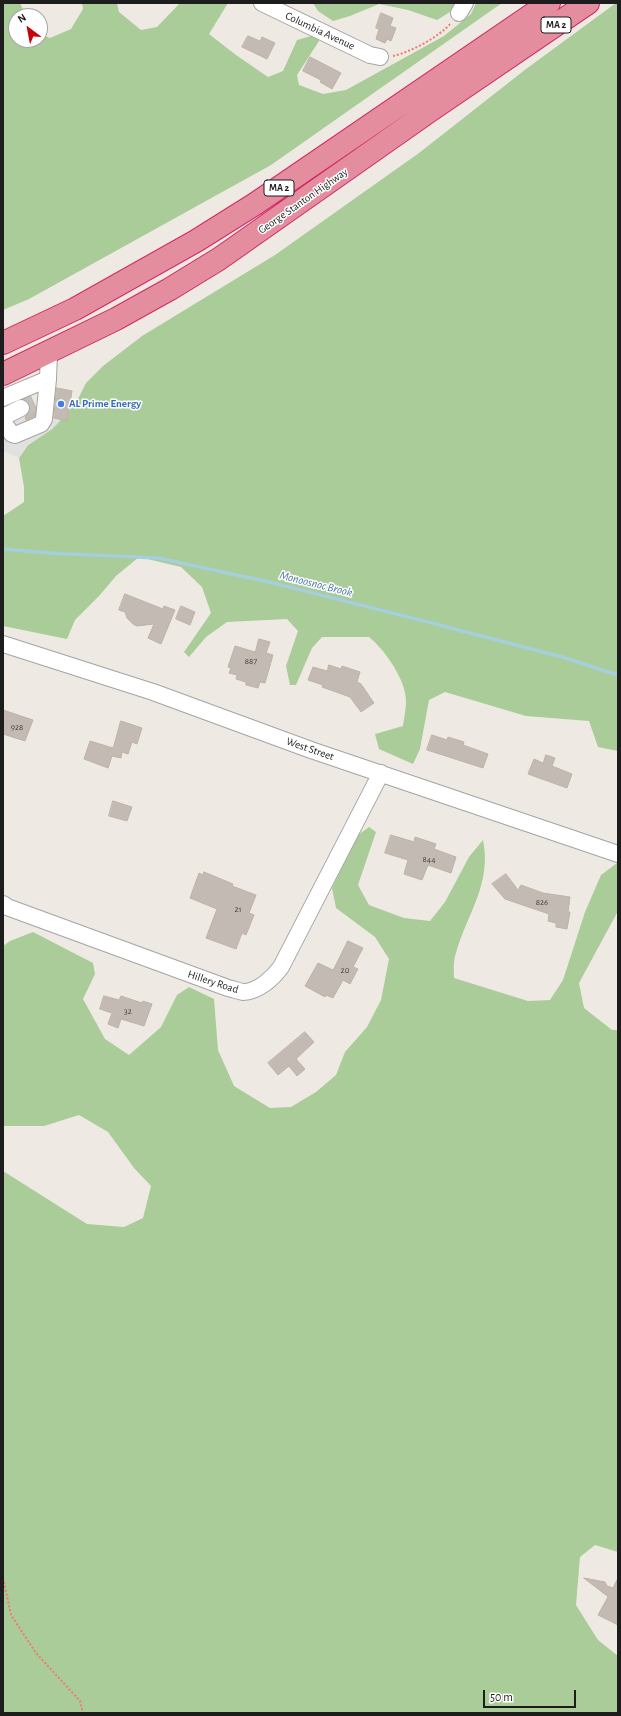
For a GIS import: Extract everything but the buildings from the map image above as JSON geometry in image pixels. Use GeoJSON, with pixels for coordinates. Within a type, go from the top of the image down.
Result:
{"type":"FeatureCollection","features":[{"type":"Feature","properties":{"kind":"highway"},"geometry":{"type":"LineString","coordinates":[[425,88],[531,3]]}},
{"type":"Feature","properties":{"kind":"highway","name":"MA 2"},"geometry":{"type":"LineString","coordinates":[[3,343],[75,309],[196,242],[255,204],[549,3]]}},
{"type":"Feature","properties":{"kind":"highway","name":"George Stanton Highway"},"geometry":{"type":"LineString","coordinates":[[3,374],[123,315],[170,289],[219,259],[431,110],[588,3]]}},
{"type":"Feature","properties":{"kind":"street","name":"Columbia Avenue"},"geometry":{"type":"LineString","coordinates":[[262,3],[370,55],[380,57]]}},
{"type":"Feature","properties":{"kind":"street"},"geometry":{"type":"LineString","coordinates":[[3,417],[34,403],[48,379],[49,352]]}},
{"type":"Feature","properties":{"kind":"street"},"geometry":{"type":"LineString","coordinates":[[3,398],[48,379]]}},
{"type":"Feature","properties":{"kind":"street"},"geometry":{"type":"LineString","coordinates":[[3,422],[12,434],[15,435],[41,424],[44,419],[34,403]]}},
{"type":"Feature","properties":{"kind":"street","name":"West Street"},"geometry":{"type":"LineString","coordinates":[[3,644],[153,692],[381,773],[618,854]]}},
{"type":"Feature","properties":{"kind":"street","name":"Hillery Road"},"geometry":{"type":"LineString","coordinates":[[3,904],[228,988],[243,992],[251,991],[261,986],[276,974],[281,967],[381,773]]}},
{"type":"Feature","properties":{"kind":"path"},"geometry":{"type":"LineString","coordinates":[[380,57],[400,55],[419,46],[446,29],[462,8]]}},
{"type":"Feature","properties":{"kind":"path"},"geometry":{"type":"LineString","coordinates":[[3,1578],[11,1615],[36,1653],[80,1701],[83,1713]]}},
{"type":"Feature","properties":{"kind":"green space"},"geometry":{"type":"Polygon","coordinates":[[[3,3],[20,3],[22,8],[8,8],[8,48],[48,48],[48,37],[50,38],[71,29],[83,9],[82,3],[117,3],[119,12],[141,30],[157,27],[180,3],[228,3],[209,34],[268,77],[283,71],[297,40],[315,35],[319,41],[297,75],[299,85],[323,94],[346,90],[444,36],[471,14],[476,3],[502,3],[271,165],[29,299],[3,310],[3,3]]]}},
{"type":"Feature","properties":{"kind":"green space"},"geometry":{"type":"Polygon","coordinates":[[[313,3],[455,3],[450,12],[437,20],[408,10],[379,4],[350,16],[333,21],[318,11],[313,3]]]}},
{"type":"Feature","properties":{"kind":"green space"},"geometry":{"type":"Polygon","coordinates":[[[618,3],[618,751],[598,747],[589,721],[526,716],[445,692],[429,700],[420,749],[413,764],[379,749],[375,734],[403,726],[406,701],[399,675],[394,666],[382,650],[369,637],[322,637],[312,648],[296,685],[290,685],[286,666],[298,631],[287,619],[227,622],[206,637],[189,657],[184,652],[211,613],[202,587],[181,567],[139,557],[116,576],[75,620],[67,639],[3,626],[3,516],[24,502],[24,487],[19,458],[28,445],[52,429],[76,403],[86,383],[103,366],[142,336],[275,255],[419,153],[526,69],[618,3]]]}},
{"type":"Feature","properties":{"kind":"green space"},"geometry":{"type":"Polygon","coordinates":[[[369,827],[376,832],[358,885],[369,905],[404,918],[430,921],[445,902],[469,857],[483,840],[485,856],[484,871],[477,898],[455,956],[454,978],[528,1001],[550,1000],[563,980],[585,912],[601,875],[617,863],[618,864],[618,911],[579,983],[584,1008],[612,1030],[618,1030],[618,1552],[595,1545],[580,1557],[576,1605],[598,1640],[618,1656],[618,1713],[3,1713],[3,1171],[87,1224],[124,1227],[143,1218],[151,1186],[134,1168],[108,1132],[79,1115],[44,1126],[3,1126],[3,946],[10,941],[33,932],[93,963],[95,974],[83,999],[105,1039],[129,1055],[161,1027],[177,995],[189,987],[214,999],[218,1050],[234,1086],[270,1108],[291,1107],[316,1092],[336,1075],[345,1052],[367,1027],[381,1000],[389,959],[375,937],[336,908],[332,888],[358,835],[369,827]]]}},
{"type":"Feature","properties":{"kind":"shaded area"},"geometry":{"type":"Polygon","coordinates":[[[11,386],[26,420],[39,415],[61,420],[52,429],[28,445],[19,458],[3,451],[3,389],[11,386]]]}},
{"type":"Feature","properties":{"kind":"waterway","name":"Monoosnoc Brook"},"geometry":{"type":"LineString","coordinates":[[3,549],[49,553],[158,558],[269,582],[428,622],[562,657],[618,675]]}},
{"type":"Feature","properties":{"kind":"tunnel"},"geometry":{"type":"LineString","coordinates":[[21,408],[33,403]]}},
{"type":"Feature","properties":{"kind":"place","name":"AL Prime Energy"},"geometry":{"type":"Point","coordinates":[61,404]}}]}
